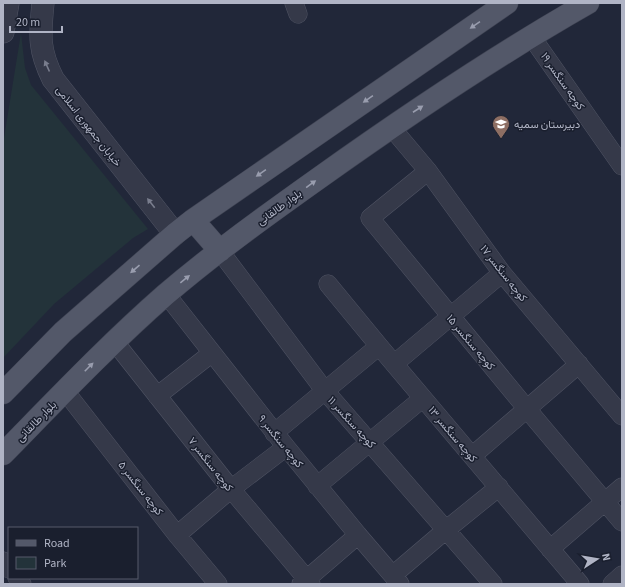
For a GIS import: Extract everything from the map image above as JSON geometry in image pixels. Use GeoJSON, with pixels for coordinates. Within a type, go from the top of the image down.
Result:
{"type":"FeatureCollection","features":[{"type":"Feature","properties":{"kind":"main road"},"geometry":{"type":"LineString","coordinates":[[3,393],[63,332],[193,220],[507,3]]}},
{"type":"Feature","properties":{"kind":"main road","name":"بلوار طالقانی"},"geometry":{"type":"LineString","coordinates":[[3,454],[114,341],[166,294],[220,251],[273,211],[391,127],[531,36],[588,3]]}},
{"type":"Feature","properties":{"kind":"main road"},"geometry":{"type":"LineString","coordinates":[[193,220],[220,251]]}},
{"type":"Feature","properties":{"kind":"street"},"geometry":{"type":"LineString","coordinates":[[3,32],[8,3]]}},
{"type":"Feature","properties":{"kind":"street","name":"خیابان جمهوری اسلامی"},"geometry":{"type":"LineString","coordinates":[[38,4],[42,53],[53,79],[175,234]]}},
{"type":"Feature","properties":{"kind":"street","name":"کوچه سنگسر ۱۹"},"geometry":{"type":"LineString","coordinates":[[531,36],[622,166]]}},
{"type":"Feature","properties":{"kind":"street","name":"کوچه سنگسر ۱۷"},"geometry":{"type":"LineString","coordinates":[[391,127],[428,171],[502,273],[622,416]]}},
{"type":"Feature","properties":{"kind":"street","name":"کوچه سنگسر ۱۵"},"geometry":{"type":"LineString","coordinates":[[428,171],[370,218],[622,522]]}},
{"type":"Feature","properties":{"kind":"street","name":"کوچه سنگسر ۱۱"},"geometry":{"type":"LineString","coordinates":[[220,251],[325,391],[494,584]]}},
{"type":"Feature","properties":{"kind":"street"},"geometry":{"type":"LineString","coordinates":[[394,364],[502,273]]}},
{"type":"Feature","properties":{"kind":"street","name":"کوچه سنگسر ۱۳"},"geometry":{"type":"LineString","coordinates":[[328,284],[580,584]]}},
{"type":"Feature","properties":{"kind":"street","name":"کوچه سنگسر ۹"},"geometry":{"type":"LineString","coordinates":[[166,294],[274,433],[397,580]]}},
{"type":"Feature","properties":{"kind":"street","name":"کوچه سنگسر ۷"},"geometry":{"type":"LineString","coordinates":[[114,341],[307,582]]}},
{"type":"Feature","properties":{"kind":"street"},"geometry":{"type":"LineString","coordinates":[[274,433],[379,346]]}},
{"type":"Feature","properties":{"kind":"street"},"geometry":{"type":"LineString","coordinates":[[158,396],[212,353]]}},
{"type":"Feature","properties":{"kind":"street"},"geometry":{"type":"LineString","coordinates":[[472,456],[579,364]]}},
{"type":"Feature","properties":{"kind":"street","name":"کوچه سنگسر ۵"},"geometry":{"type":"LineString","coordinates":[[65,390],[177,535],[218,584]]}},
{"type":"Feature","properties":{"kind":"street"},"geometry":{"type":"LineString","coordinates":[[317,486],[423,398]]}},
{"type":"Feature","properties":{"kind":"street"},"geometry":{"type":"LineString","coordinates":[[177,535],[231,489],[286,447]]}},
{"type":"Feature","properties":{"kind":"street"},"geometry":{"type":"LineString","coordinates":[[397,580],[447,529],[498,487]]}},
{"type":"Feature","properties":{"kind":"street"},"geometry":{"type":"LineString","coordinates":[[550,549],[622,487]]}},
{"type":"Feature","properties":{"kind":"street"},"geometry":{"type":"LineString","coordinates":[[307,582],[358,535]]}},
{"type":"Feature","properties":{"kind":"street"},"geometry":{"type":"LineString","coordinates":[[612,584],[622,575]]}},
{"type":"Feature","properties":{"kind":"green space"},"geometry":{"type":"Polygon","coordinates":[[[21,33],[25,68],[31,85],[148,229],[133,238],[54,304],[3,358],[3,144],[21,33]]]}},
{"type":"Feature","properties":{"kind":"place","name":"دبیرستان سمیه"},"geometry":{"type":"Point","coordinates":[501,139]}}]}
